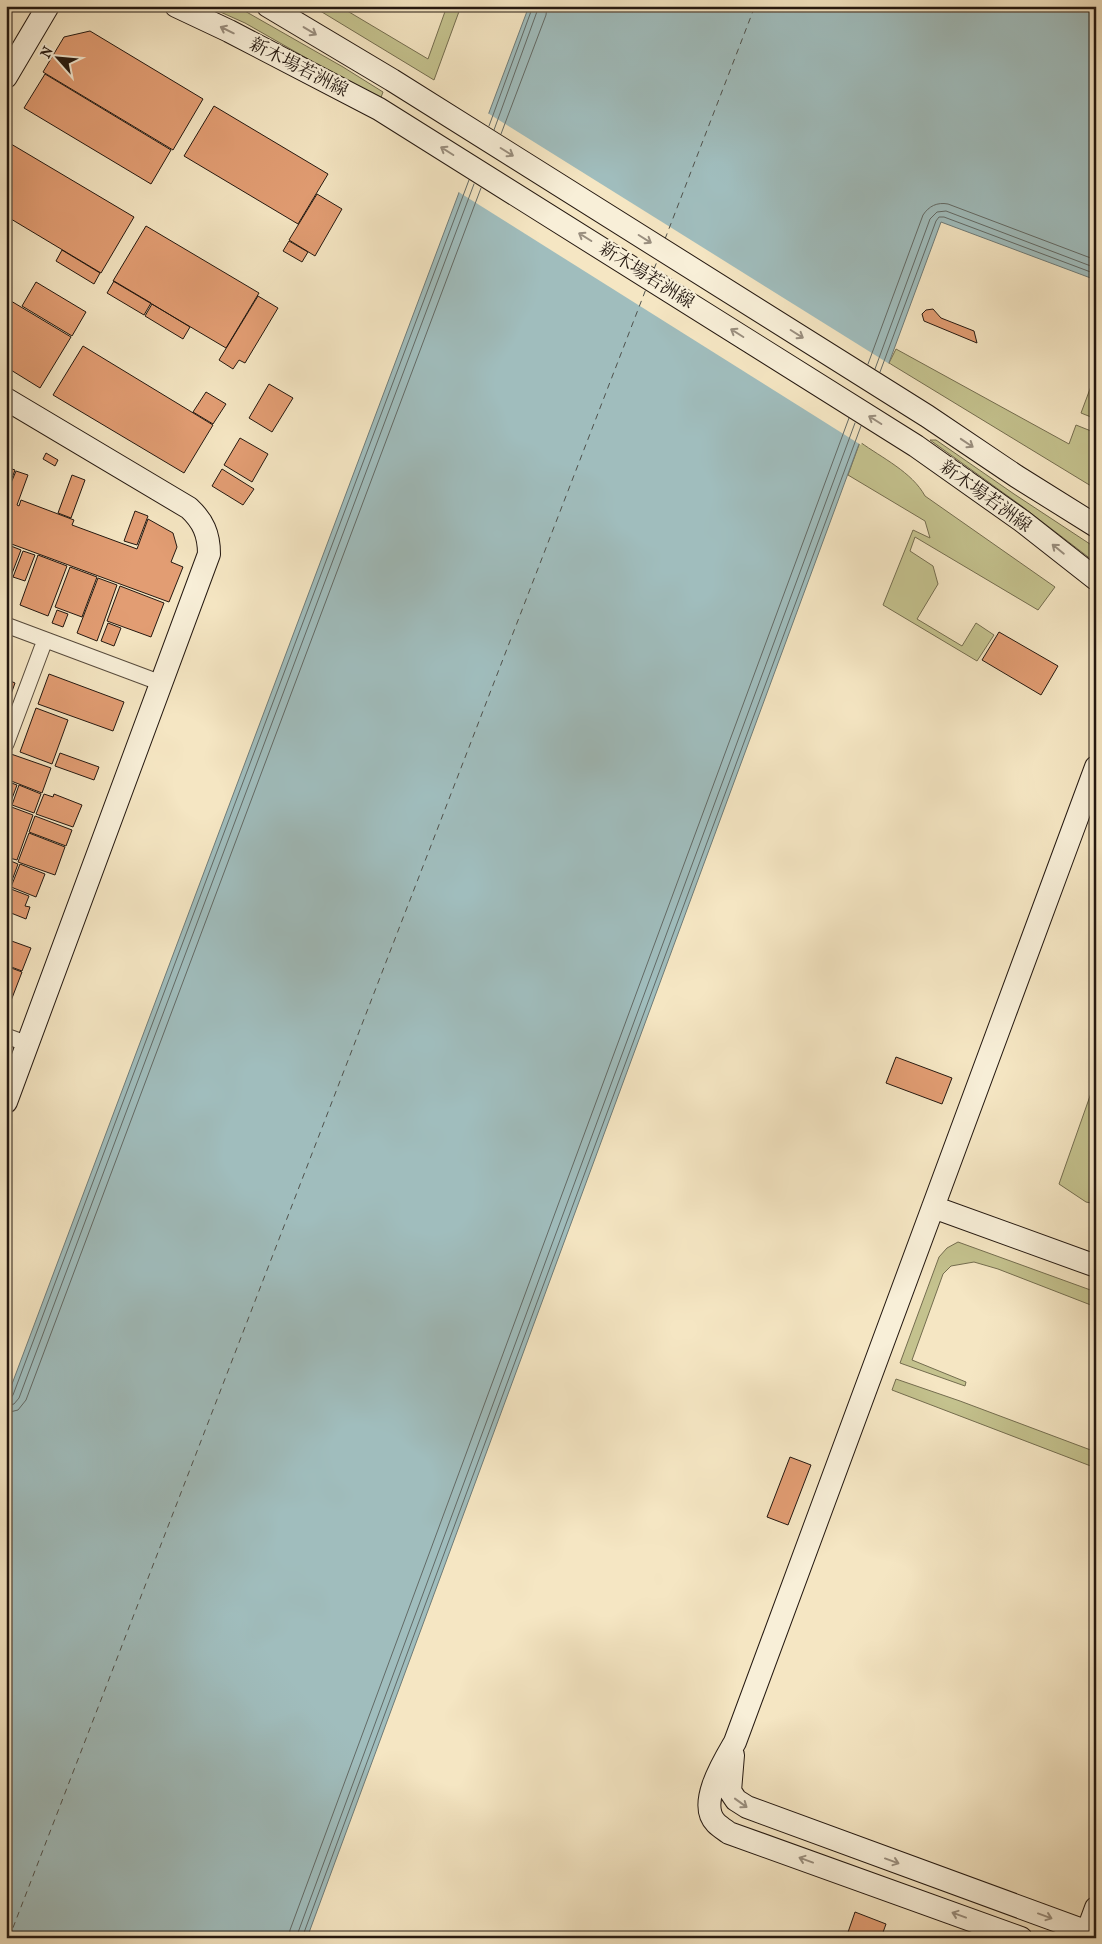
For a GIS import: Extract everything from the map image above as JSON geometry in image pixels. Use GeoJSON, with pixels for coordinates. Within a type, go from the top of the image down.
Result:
{"type":"FeatureCollection","features":[{"type":"Feature","properties":{"kind":"street"},"geometry":{"type":"LineString","coordinates":[[6,77],[48,6]]}},
{"type":"Feature","properties":{"kind":"street","name":"新木場若洲線"},"geometry":{"type":"LineString","coordinates":[[176,6],[230,31],[379,109],[916,446],[1022,522],[1096,579]]}},
{"type":"Feature","properties":{"kind":"street","name":"新木場若洲線"},"geometry":{"type":"LineString","coordinates":[[268,6],[392,80],[927,416],[1016,476],[1096,526]]}},
{"type":"Feature","properties":{"kind":"street"},"geometry":{"type":"LineString","coordinates":[[6,399],[189,508],[204,526],[209,540],[209,554],[6,1102]]}},
{"type":"Feature","properties":{"kind":"street"},"geometry":{"type":"LineString","coordinates":[[6,625],[161,683]]}},
{"type":"Feature","properties":{"kind":"street"},"geometry":{"type":"LineString","coordinates":[[6,744],[45,640]]}},
{"type":"Feature","properties":{"kind":"street"},"geometry":{"type":"LineString","coordinates":[[1021,1938],[729,1833],[715,1822],[709,1808],[712,1790],[720,1767],[735,1742],[1096,767]]}},
{"type":"Feature","properties":{"kind":"street"},"geometry":{"type":"LineString","coordinates":[[6,1036],[28,1044]]}},
{"type":"Feature","properties":{"kind":"street"},"geometry":{"type":"LineString","coordinates":[[933,1207],[1096,1266]]}},
{"type":"Feature","properties":{"kind":"street"},"geometry":{"type":"LineString","coordinates":[[735,1742],[730,1791],[736,1800],[747,1808],[1089,1935],[1096,1908]]}},
{"type":"Feature","properties":{"kind":"shaded area"},"geometry":{"type":"Polygon","coordinates":[[[207,6],[236,6],[383,92],[380,100],[245,23],[207,6]]]}},
{"type":"Feature","properties":{"kind":"shaded area"},"geometry":{"type":"Polygon","coordinates":[[[312,6],[339,6],[428,59],[447,6],[461,6],[434,80],[312,6]]]}},
{"type":"Feature","properties":{"kind":"shaded area"},"geometry":{"type":"Polygon","coordinates":[[[896,349],[1069,444],[1076,425],[1096,433],[1096,489],[889,363],[896,349]]]}},
{"type":"Feature","properties":{"kind":"shaded area"},"geometry":{"type":"Polygon","coordinates":[[[1096,373],[1096,419],[1081,413],[1096,373]]]}},
{"type":"Feature","properties":{"kind":"shaded area"},"geometry":{"type":"Polygon","coordinates":[[[930,440],[936,440],[1096,548],[1096,563],[1023,507],[930,440]]]}},
{"type":"Feature","properties":{"kind":"shaded area"},"geometry":{"type":"Polygon","coordinates":[[[860,442],[905,473],[925,496],[1055,587],[1038,610],[915,537],[910,551],[933,566],[938,584],[917,619],[962,646],[976,623],[994,635],[977,661],[883,605],[913,530],[930,538],[925,521],[848,475],[860,442]]]}},
{"type":"Feature","properties":{"kind":"shaded area"},"geometry":{"type":"Polygon","coordinates":[[[1096,1079],[1096,1204],[1086,1202],[1059,1184],[1096,1079]]]}},
{"type":"Feature","properties":{"kind":"shaded area"},"geometry":{"type":"Polygon","coordinates":[[[958,1242],[1096,1292],[1096,1307],[998,1269],[974,1262],[951,1266],[943,1274],[912,1360],[966,1382],[965,1386],[900,1363],[939,1257],[947,1248],[958,1242]]]}},
{"type":"Feature","properties":{"kind":"shaded area"},"geometry":{"type":"Polygon","coordinates":[[[896,1379],[1096,1452],[1096,1468],[892,1390],[896,1379]]]}},
{"type":"Feature","properties":{"kind":"water"},"geometry":{"type":"Polygon","coordinates":[[[529,6],[1096,6],[1096,280],[941,222],[307,1938],[6,1938],[6,1400],[529,6]]]}},
{"type":"Feature","properties":{"kind":"pier"},"geometry":{"type":"Polygon","coordinates":[[[486,112],[891,365],[861,445],[457,191],[486,112]]]}},
{"type":"Feature","properties":{"kind":"building"},"geometry":{"type":"Polygon","coordinates":[[[90,31],[203,99],[173,150],[43,72],[64,37],[90,31]]]}},
{"type":"Feature","properties":{"kind":"building"},"geometry":{"type":"Polygon","coordinates":[[[45,74],[171,150],[151,184],[24,108],[45,74]]]}},
{"type":"Feature","properties":{"kind":"building"},"geometry":{"type":"Polygon","coordinates":[[[214,106],[328,174],[298,224],[184,156],[214,106]]]}},
{"type":"Feature","properties":{"kind":"building"},"geometry":{"type":"Polygon","coordinates":[[[6,141],[134,217],[101,273],[6,216],[6,141]]]}},
{"type":"Feature","properties":{"kind":"building"},"geometry":{"type":"Polygon","coordinates":[[[317,194],[342,209],[315,256],[289,240],[317,194]]]}},
{"type":"Feature","properties":{"kind":"building"},"geometry":{"type":"Polygon","coordinates":[[[146,226],[259,293],[226,348],[113,281],[146,226]]]}},
{"type":"Feature","properties":{"kind":"building"},"geometry":{"type":"Polygon","coordinates":[[[289,241],[308,252],[302,262],[283,251],[289,241]]]}},
{"type":"Feature","properties":{"kind":"building"},"geometry":{"type":"Polygon","coordinates":[[[62,250],[100,273],[94,284],[56,261],[62,250]]]}},
{"type":"Feature","properties":{"kind":"building"},"geometry":{"type":"Polygon","coordinates":[[[114,281],[151,303],[144,315],[107,293],[114,281]]]}},
{"type":"Feature","properties":{"kind":"building"},"geometry":{"type":"Polygon","coordinates":[[[36,282],[86,312],[72,336],[22,306],[36,282]]]}},
{"type":"Feature","properties":{"kind":"building"},"geometry":{"type":"Polygon","coordinates":[[[258,296],[278,308],[245,363],[239,360],[233,369],[219,360],[258,296]]]}},
{"type":"Feature","properties":{"kind":"building"},"geometry":{"type":"Polygon","coordinates":[[[6,298],[71,337],[40,388],[6,367],[6,298]]]}},
{"type":"Feature","properties":{"kind":"building"},"geometry":{"type":"Polygon","coordinates":[[[152,304],[190,327],[183,339],[145,316],[152,304]]]}},
{"type":"Feature","properties":{"kind":"building"},"geometry":{"type":"Polygon","coordinates":[[[933,309],[941,318],[974,331],[977,343],[924,321],[922,314],[926,310],[933,309]]]}},
{"type":"Feature","properties":{"kind":"building"},"geometry":{"type":"Polygon","coordinates":[[[83,346],[213,425],[184,473],[53,395],[83,346]]]}},
{"type":"Feature","properties":{"kind":"building"},"geometry":{"type":"Polygon","coordinates":[[[269,384],[293,398],[272,432],[249,418],[269,384]]]}},
{"type":"Feature","properties":{"kind":"building"},"geometry":{"type":"Polygon","coordinates":[[[206,392],[226,404],[213,424],[193,412],[206,392]]]}},
{"type":"Feature","properties":{"kind":"building"},"geometry":{"type":"Polygon","coordinates":[[[240,438],[268,454],[252,482],[224,465],[240,438]]]}},
{"type":"Feature","properties":{"kind":"building"},"geometry":{"type":"Polygon","coordinates":[[[46,453],[58,460],[55,466],[43,459],[46,453]]]}},
{"type":"Feature","properties":{"kind":"building"},"geometry":{"type":"Polygon","coordinates":[[[6,467],[15,470],[6,494],[6,467]]]}},
{"type":"Feature","properties":{"kind":"building"},"geometry":{"type":"Polygon","coordinates":[[[222,469],[254,489],[243,505],[212,486],[222,469]]]}},
{"type":"Feature","properties":{"kind":"building"},"geometry":{"type":"Polygon","coordinates":[[[16,471],[28,475],[17,505],[19,506],[21,500],[74,520],[72,525],[137,549],[148,519],[173,533],[177,547],[171,562],[183,567],[169,602],[6,542],[6,495],[16,471]]]}},
{"type":"Feature","properties":{"kind":"building"},"geometry":{"type":"Polygon","coordinates":[[[72,475],[85,480],[71,518],[58,513],[72,475]]]}},
{"type":"Feature","properties":{"kind":"building"},"geometry":{"type":"Polygon","coordinates":[[[135,511],[148,516],[137,545],[124,541],[135,511]]]}},
{"type":"Feature","properties":{"kind":"building"},"geometry":{"type":"Polygon","coordinates":[[[6,544],[21,550],[6,589],[6,544]]]}},
{"type":"Feature","properties":{"kind":"building"},"geometry":{"type":"Polygon","coordinates":[[[23,551],[35,555],[25,581],[13,577],[23,551]]]}},
{"type":"Feature","properties":{"kind":"building"},"geometry":{"type":"Polygon","coordinates":[[[38,555],[67,566],[48,616],[20,605],[38,555]]]}},
{"type":"Feature","properties":{"kind":"building"},"geometry":{"type":"Polygon","coordinates":[[[70,567],[97,577],[82,617],[55,607],[70,567]]]}},
{"type":"Feature","properties":{"kind":"building"},"geometry":{"type":"Polygon","coordinates":[[[98,578],[117,585],[97,641],[77,633],[98,578]]]}},
{"type":"Feature","properties":{"kind":"building"},"geometry":{"type":"Polygon","coordinates":[[[120,586],[164,603],[151,637],[107,621],[120,586]]]}},
{"type":"Feature","properties":{"kind":"building"},"geometry":{"type":"Polygon","coordinates":[[[57,610],[68,614],[63,627],[52,623],[57,610]]]}},
{"type":"Feature","properties":{"kind":"building"},"geometry":{"type":"Polygon","coordinates":[[[108,623],[121,628],[114,646],[101,641],[108,623]]]}},
{"type":"Feature","properties":{"kind":"building"},"geometry":{"type":"Polygon","coordinates":[[[999,632],[1058,666],[1041,695],[982,660],[999,632]]]}},
{"type":"Feature","properties":{"kind":"building"},"geometry":{"type":"Polygon","coordinates":[[[49,674],[124,702],[113,731],[38,704],[49,674]]]}},
{"type":"Feature","properties":{"kind":"building"},"geometry":{"type":"Polygon","coordinates":[[[6,679],[15,683],[6,708],[6,679]]]}},
{"type":"Feature","properties":{"kind":"building"},"geometry":{"type":"Polygon","coordinates":[[[36,708],[68,720],[52,764],[20,752],[36,708]]]}},
{"type":"Feature","properties":{"kind":"building"},"geometry":{"type":"Polygon","coordinates":[[[60,753],[99,767],[94,780],[55,766],[60,753]]]}},
{"type":"Feature","properties":{"kind":"building"},"geometry":{"type":"Polygon","coordinates":[[[11,754],[51,768],[42,793],[6,779],[6,768],[11,754]]]}},
{"type":"Feature","properties":{"kind":"building"},"geometry":{"type":"Polygon","coordinates":[[[6,781],[17,785],[10,804],[6,803],[6,781]]]}},
{"type":"Feature","properties":{"kind":"building"},"geometry":{"type":"Polygon","coordinates":[[[19,785],[41,794],[34,813],[12,805],[19,785]]]}},
{"type":"Feature","properties":{"kind":"building"},"geometry":{"type":"Polygon","coordinates":[[[44,794],[53,797],[54,794],[82,805],[73,827],[36,814],[44,794]]]}},
{"type":"Feature","properties":{"kind":"building"},"geometry":{"type":"Polygon","coordinates":[[[6,805],[33,815],[17,860],[6,857],[6,805]]]}},
{"type":"Feature","properties":{"kind":"building"},"geometry":{"type":"Polygon","coordinates":[[[35,816],[72,830],[66,846],[29,832],[35,816]]]}},
{"type":"Feature","properties":{"kind":"building"},"geometry":{"type":"Polygon","coordinates":[[[29,833],[65,847],[55,875],[18,862],[29,833]]]}},
{"type":"Feature","properties":{"kind":"building"},"geometry":{"type":"Polygon","coordinates":[[[6,859],[18,864],[10,886],[6,885],[6,859]]]}},
{"type":"Feature","properties":{"kind":"building"},"geometry":{"type":"Polygon","coordinates":[[[20,864],[45,874],[36,897],[11,887],[20,864]]]}},
{"type":"Feature","properties":{"kind":"building"},"geometry":{"type":"Polygon","coordinates":[[[11,889],[29,896],[25,906],[30,907],[26,919],[6,911],[6,902],[11,889]]]}},
{"type":"Feature","properties":{"kind":"building"},"geometry":{"type":"Polygon","coordinates":[[[6,939],[31,948],[22,971],[6,965],[6,939]]]}},
{"type":"Feature","properties":{"kind":"building"},"geometry":{"type":"Polygon","coordinates":[[[6,966],[22,972],[9,1006],[6,1007],[6,966]]]}},
{"type":"Feature","properties":{"kind":"building"},"geometry":{"type":"Polygon","coordinates":[[[896,1057],[952,1078],[942,1104],[886,1083],[896,1057]]]}},
{"type":"Feature","properties":{"kind":"building"},"geometry":{"type":"Polygon","coordinates":[[[790,1457],[811,1465],[788,1525],[767,1517],[790,1457]]]}},
{"type":"Feature","properties":{"kind":"building"},"geometry":{"type":"Polygon","coordinates":[[[855,1912],[886,1924],[881,1938],[846,1938],[855,1912]]]}},
{"type":"Feature","properties":{"kind":"ferry route"},"geometry":{"type":"LineString","coordinates":[[665,239],[755,6]]}},
{"type":"Feature","properties":{"kind":"ferry route"},"geometry":{"type":"LineString","coordinates":[[654,269],[658,259]]}},
{"type":"Feature","properties":{"kind":"ferry route"},"geometry":{"type":"LineString","coordinates":[[9,1938],[646,289]]}}]}
